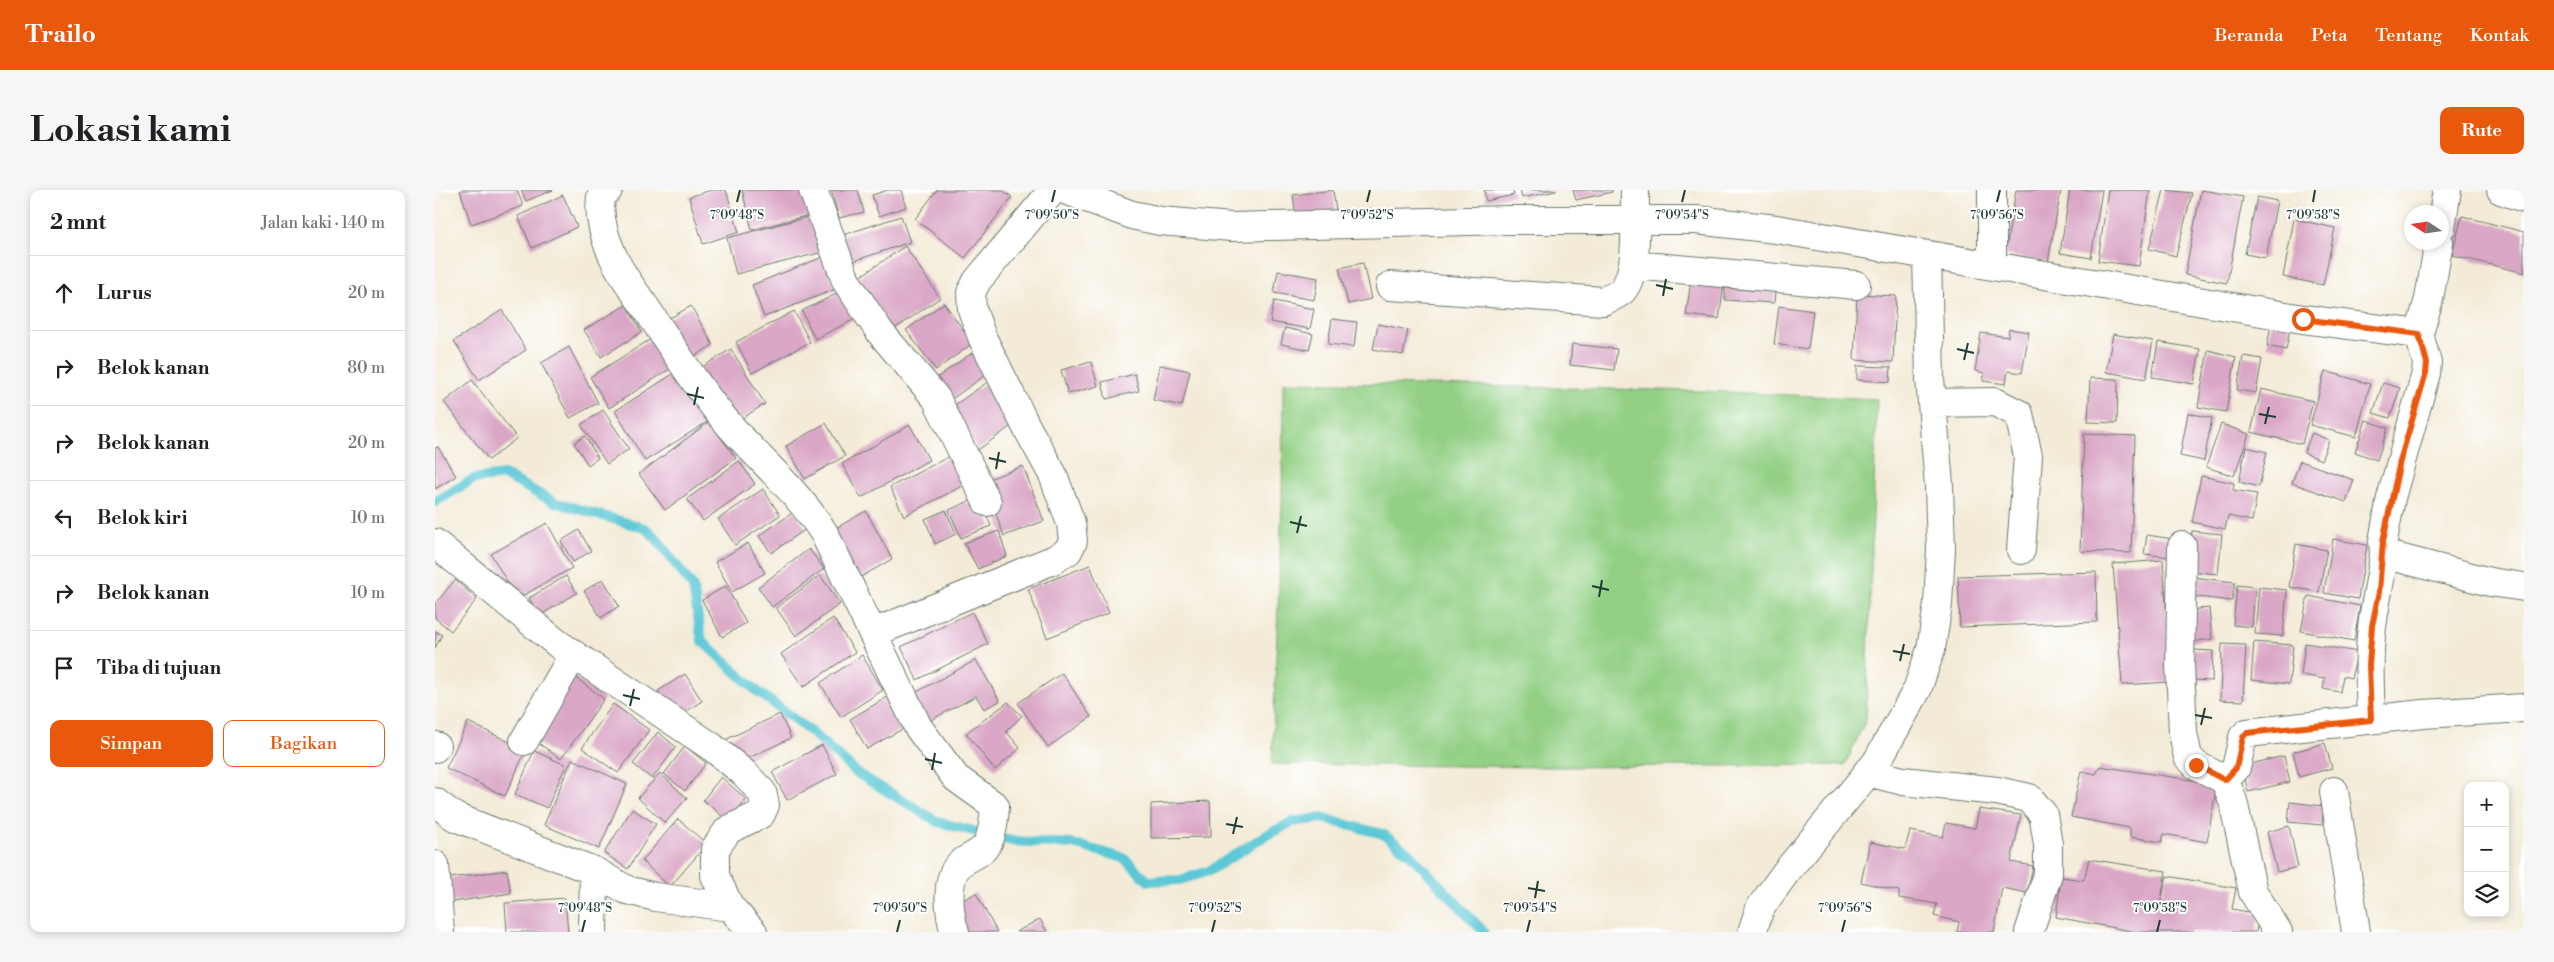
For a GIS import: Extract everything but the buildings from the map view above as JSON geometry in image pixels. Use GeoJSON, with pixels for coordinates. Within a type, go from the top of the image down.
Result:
{"type":"FeatureCollection","features":[{"type":"Feature","properties":{"kind":"street"},"geometry":{"type":"LineString","coordinates":[[813,190],[846,281],[880,332],[936,398],[987,502]]}},
{"type":"Feature","properties":{"kind":"street"},"geometry":{"type":"LineString","coordinates":[[873,633],[1053,560],[1068,551],[1073,541],[1071,523],[1053,474],[995,364],[972,309],[971,293],[977,281],[1053,190]]}},
{"type":"Feature","properties":{"kind":"street"},"geometry":{"type":"LineString","coordinates":[[1065,190],[1132,215],[1160,221],[1232,227],[1508,220],[1696,220],[1776,229],[2303,319],[2419,334]]}},
{"type":"Feature","properties":{"kind":"street"},"geometry":{"type":"LineString","coordinates":[[1390,286],[1603,301],[1623,290],[1633,265],[1636,241],[1634,220],[1635,190]]}},
{"type":"Feature","properties":{"kind":"street"},"geometry":{"type":"LineString","coordinates":[[1992,190],[1992,266]]}},
{"type":"Feature","properties":{"kind":"street"},"geometry":{"type":"LineString","coordinates":[[2445,205],[2447,190]]}},
{"type":"Feature","properties":{"kind":"street"},"geometry":{"type":"LineString","coordinates":[[2501,190],[2524,198]]}},
{"type":"Feature","properties":{"kind":"street"},"geometry":{"type":"LineString","coordinates":[[604,191],[599,208],[613,256],[702,392],[732,428],[808,507],[824,533],[918,727],[957,778],[995,806],[989,836],[958,866],[951,881],[951,918],[955,932]]}},
{"type":"Feature","properties":{"kind":"street"},"geometry":{"type":"LineString","coordinates":[[2371,720],[2369,665],[2372,626],[2379,592],[2383,541],[2391,498],[2426,373],[2427,363],[2419,334],[2429,299],[2438,250]]}},
{"type":"Feature","properties":{"kind":"street"},"geometry":{"type":"LineString","coordinates":[[1752,932],[1761,908],[1876,763],[1917,690],[1931,649],[1938,604],[1941,549],[1932,403],[1927,256]]}},
{"type":"Feature","properties":{"kind":"street"},"geometry":{"type":"LineString","coordinates":[[1633,265],[1857,285]]}},
{"type":"Feature","properties":{"kind":"street"},"geometry":{"type":"LineString","coordinates":[[1932,403],[1995,402],[2019,414],[2028,456],[2021,550]]}},
{"type":"Feature","properties":{"kind":"street"},"geometry":{"type":"LineString","coordinates":[[435,543],[573,655],[712,747],[744,773],[762,792],[765,805],[761,814],[728,830],[715,849],[715,876],[731,907],[753,932]]}},
{"type":"Feature","properties":{"kind":"street"},"geometry":{"type":"LineString","coordinates":[[2182,546],[2180,666],[2183,733],[2189,757],[2196,765],[2225,780],[2233,801],[2253,892],[2278,932]]}},
{"type":"Feature","properties":{"kind":"street"},"geometry":{"type":"LineString","coordinates":[[2383,554],[2490,582],[2524,587]]}},
{"type":"Feature","properties":{"kind":"street"},"geometry":{"type":"LineString","coordinates":[[524,741],[573,655]]}},
{"type":"Feature","properties":{"kind":"street"},"geometry":{"type":"LineString","coordinates":[[2225,780],[2236,768],[2243,737],[2247,733],[2423,714],[2524,708]]}},
{"type":"Feature","properties":{"kind":"street"},"geometry":{"type":"LineString","coordinates":[[1867,772],[1903,781],[1997,791],[2029,798],[2043,814],[2048,844],[2048,874],[2029,932]]}},
{"type":"Feature","properties":{"kind":"street"},"geometry":{"type":"LineString","coordinates":[[2334,791],[2356,932]]}},
{"type":"Feature","properties":{"kind":"street"},"geometry":{"type":"LineString","coordinates":[[435,802],[455,816],[594,871],[627,890],[655,897],[731,907]]}},
{"type":"Feature","properties":{"kind":"street"},"geometry":{"type":"LineString","coordinates":[[435,865],[440,932]]}},
{"type":"Feature","properties":{"kind":"street"},"geometry":{"type":"LineString","coordinates":[[593,932],[594,871]]}},
{"type":"Feature","properties":{"kind":"green space"},"geometry":{"type":"Polygon","coordinates":[[[1283,383],[1703,391],[1877,399],[1866,720],[1845,765],[1554,767],[1272,764],[1282,502],[1283,383]]]}},
{"type":"Feature","properties":{"kind":"waterway"},"geometry":{"type":"LineString","coordinates":[[435,502],[473,479],[504,475],[554,502],[645,528],[656,538],[693,587],[702,641],[757,691],[811,732],[857,773],[938,822],[1012,841],[1073,844],[1124,858],[1148,881],[1180,880],[1209,871],[1263,837],[1292,822],[1321,818],[1383,834],[1409,853],[1484,932]]}},
{"type":"Feature","properties":{"kind":"route"},"geometry":{"type":"LineString","coordinates":[[2196,765],[2225,780],[2236,768],[2243,737],[2247,733],[2371,720],[2369,665],[2372,626],[2379,592],[2383,541],[2400,461],[2426,373],[2427,363],[2419,334],[2303,319]]}}]}
